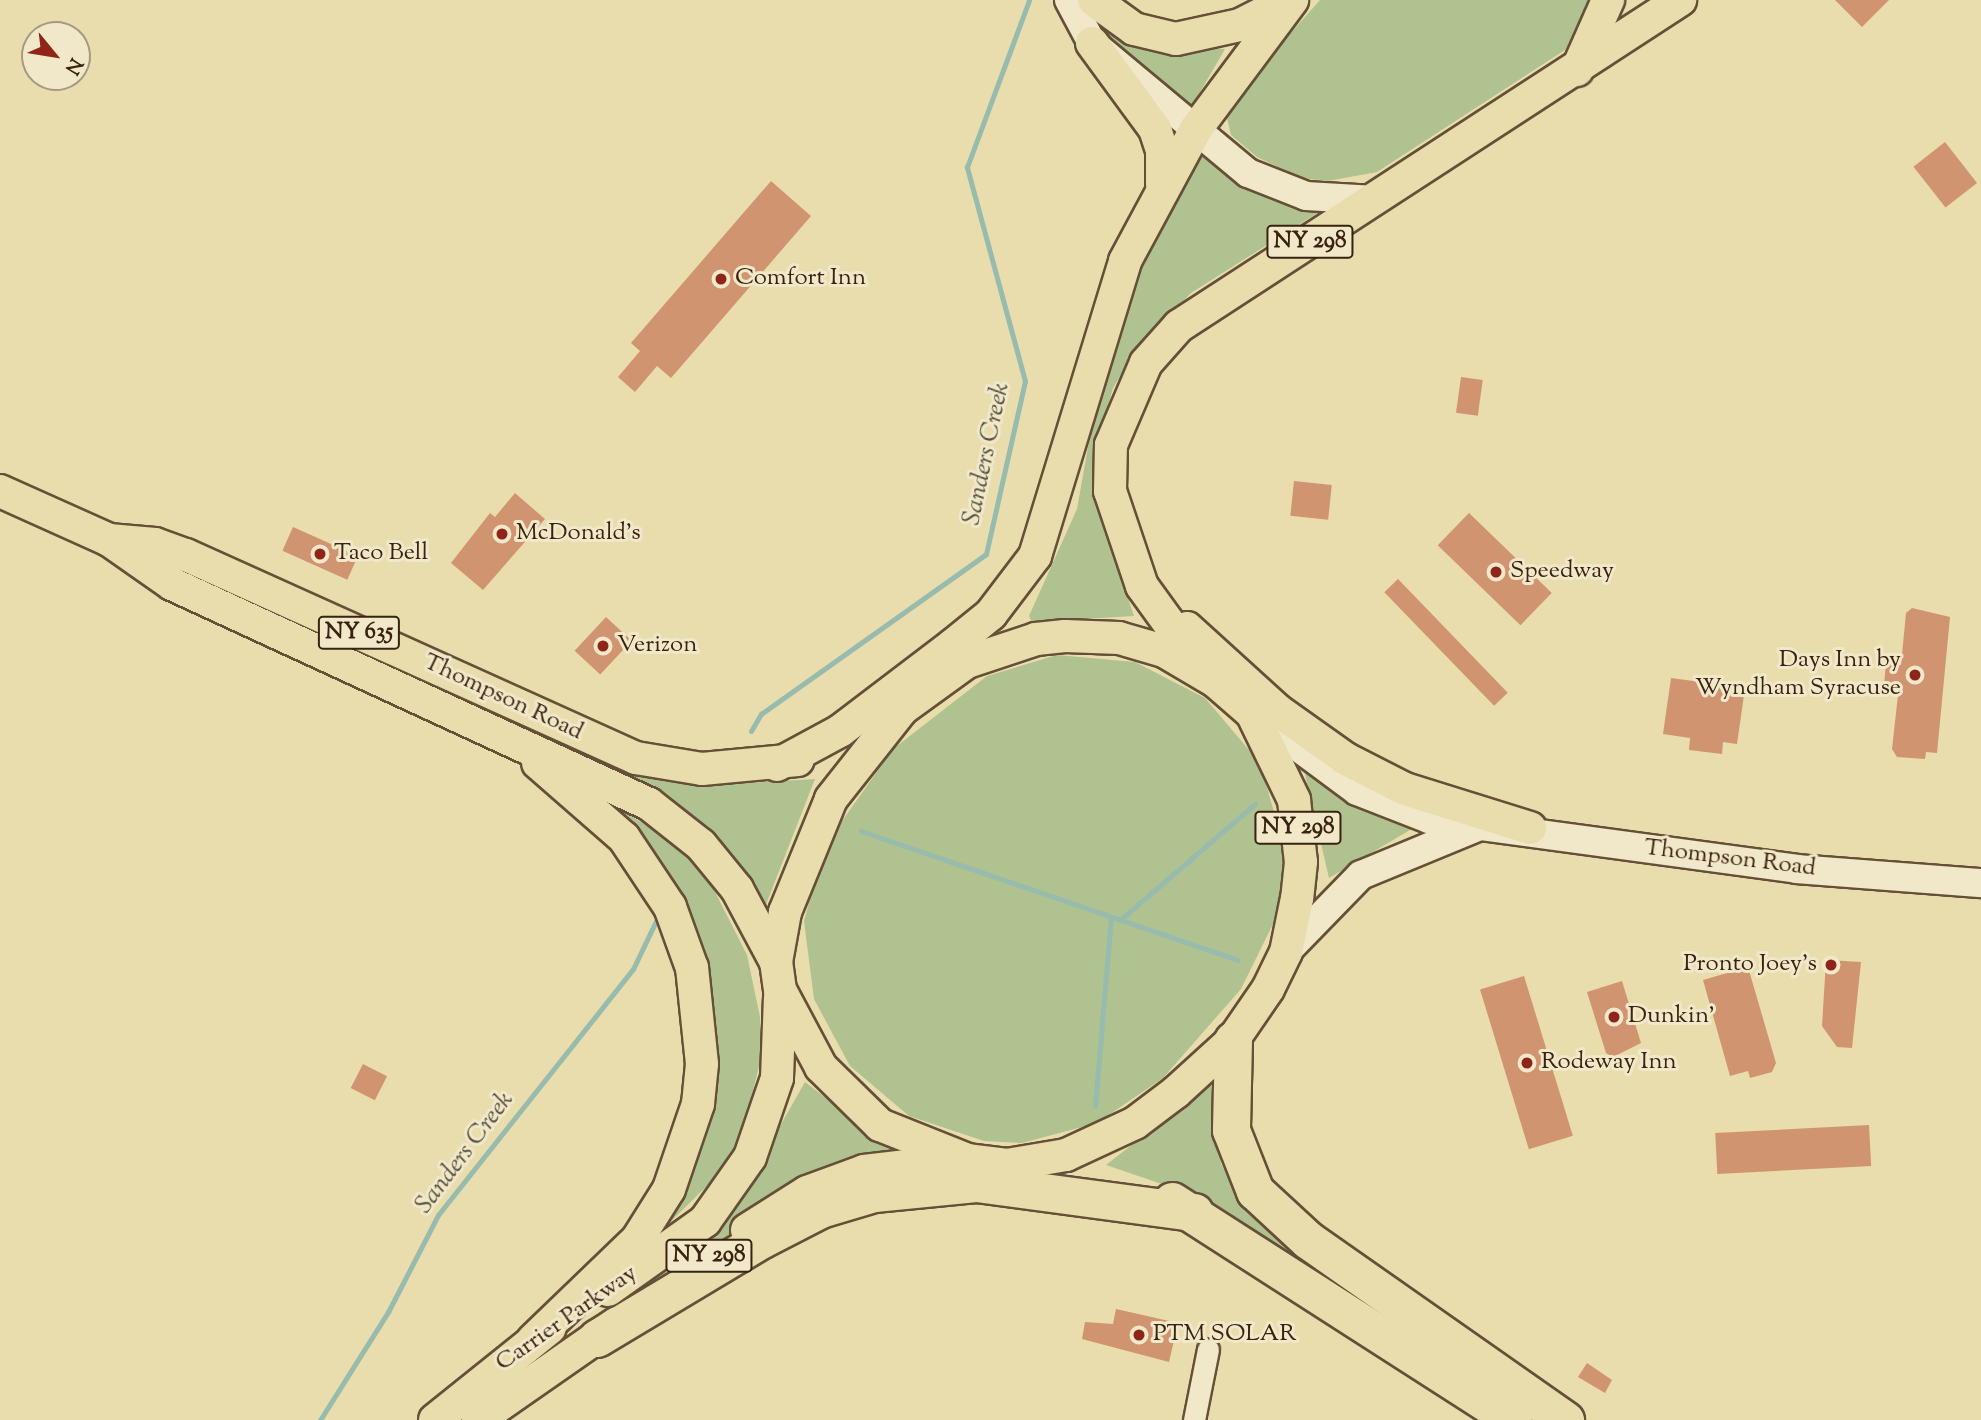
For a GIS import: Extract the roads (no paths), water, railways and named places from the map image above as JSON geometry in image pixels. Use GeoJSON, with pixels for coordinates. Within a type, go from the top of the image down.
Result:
{"type":"FeatureCollection","features":[{"type":"Feature","properties":{"kind":"highway"},"geometry":{"type":"LineString","coordinates":[[1233,1040],[1231,1130],[1255,1191],[1308,1240],[1565,1420]]}},
{"type":"Feature","properties":{"kind":"highway"},"geometry":{"type":"LineString","coordinates":[[1007,1166],[1152,1192],[1194,1212],[1513,1420]]}},
{"type":"Feature","properties":{"kind":"highway"},"geometry":{"type":"LineString","coordinates":[[597,1338],[762,1239],[820,1209],[874,1193],[976,1183],[1194,1212]]}},
{"type":"Feature","properties":{"kind":"main road"},"geometry":{"type":"LineString","coordinates":[[1094,0],[1134,29],[1176,39],[1240,25],[1291,0]]}},
{"type":"Feature","properties":{"kind":"main road","name":"NY 298"},"geometry":{"type":"LineString","coordinates":[[778,976],[791,889],[810,837],[857,761],[902,709],[967,662],[1027,606],[1050,564],[1072,503],[1099,336],[1161,184],[1196,129],[1291,0]]}},
{"type":"Feature","properties":{"kind":"main road"},"geometry":{"type":"LineString","coordinates":[[1576,71],[1608,0]]}},
{"type":"Feature","properties":{"kind":"main road","name":"NY 298"},"geometry":{"type":"LineString","coordinates":[[968,1160],[1007,1166],[1066,1155],[1110,1138],[1176,1091],[1233,1040],[1286,952],[1301,862],[1297,822],[1281,766],[1252,713],[1215,681],[1175,638],[1142,586],[1116,520],[1109,465],[1127,396],[1146,363],[1179,326],[1576,71],[1680,0]]}},
{"type":"Feature","properties":{"kind":"main road"},"geometry":{"type":"LineString","coordinates":[[1092,43],[1155,129],[1162,150],[1161,184]]}},
{"type":"Feature","properties":{"kind":"main road"},"geometry":{"type":"LineString","coordinates":[[777,765],[840,731],[953,645],[1010,593],[1048,526],[1099,336]]}},
{"type":"Feature","properties":{"kind":"main road","name":"Thompson Road"},"geometry":{"type":"LineString","coordinates":[[0,492],[109,540],[172,584],[498,732],[680,825],[737,889],[821,1067],[850,1100],[902,1138],[968,1160]]}},
{"type":"Feature","properties":{"kind":"main road","name":"Thompson Road"},"geometry":{"type":"LineString","coordinates":[[109,540],[156,544],[186,555],[636,758],[702,769],[777,765],[828,754],[902,709]]}},
{"type":"Feature","properties":{"kind":"main road"},"geometry":{"type":"LineString","coordinates":[[1142,586],[1276,710],[1346,760],[1405,789],[1530,828]]}},
{"type":"Feature","properties":{"kind":"main road"},"geometry":{"type":"LineString","coordinates":[[967,662],[1036,639],[1119,638],[1164,651],[1215,681]]}},
{"type":"Feature","properties":{"kind":"main road"},"geometry":{"type":"LineString","coordinates":[[498,732],[624,838],[653,877],[692,968],[700,1009],[698,1104],[669,1189],[637,1240],[533,1340]]}},
{"type":"Feature","properties":{"kind":"main road","name":"Carrier Parkway"},"geometry":{"type":"LineString","coordinates":[[435,1420],[533,1340],[675,1245],[705,1221],[736,1181],[765,1126],[778,1078],[778,976]]}},
{"type":"Feature","properties":{"kind":"main road","name":"Carrier Parkway"},"geometry":{"type":"LineString","coordinates":[[478,1420],[807,1192],[864,1171],[968,1160]]}},
{"type":"Feature","properties":{"kind":"street"},"geometry":{"type":"LineString","coordinates":[[1069,0],[1092,43],[1196,129],[1270,184],[1306,195],[1375,201]]}},
{"type":"Feature","properties":{"kind":"street","name":"Thompson Road"},"geometry":{"type":"LineString","coordinates":[[1252,713],[1357,791],[1429,819],[1480,826],[1530,828],[1797,869],[1981,883]]}},
{"type":"Feature","properties":{"kind":"street","name":"Thompson Road"},"geometry":{"type":"LineString","coordinates":[[1286,952],[1361,875],[1480,826]]}},
{"type":"Feature","properties":{"kind":"street"},"geometry":{"type":"LineString","coordinates":[[1194,1420],[1208,1349]]}},
{"type":"Feature","properties":{"kind":"waterway","name":"Sanders Creek"},"geometry":{"type":"LineString","coordinates":[[751,731],[761,714],[986,554],[1025,381],[967,167],[1029,0]]}},
{"type":"Feature","properties":{"kind":"waterway"},"geometry":{"type":"LineString","coordinates":[[1120,920],[1255,804]]}},
{"type":"Feature","properties":{"kind":"waterway"},"geometry":{"type":"LineString","coordinates":[[861,831],[1237,960]]}},
{"type":"Feature","properties":{"kind":"waterway"},"geometry":{"type":"LineString","coordinates":[[1095,1106],[1111,917]]}},
{"type":"Feature","properties":{"kind":"waterway","name":"Sanders Creek"},"geometry":{"type":"LineString","coordinates":[[320,1420],[388,1312],[438,1215],[633,969],[656,921]]}},
{"type":"Feature","properties":{"kind":"place","name":"Comfort Inn"},"geometry":{"type":"Point","coordinates":[721,279]}},
{"type":"Feature","properties":{"kind":"place","name":"McDonald's"},"geometry":{"type":"Point","coordinates":[502,534]}},
{"type":"Feature","properties":{"kind":"place","name":"Taco Bell"},"geometry":{"type":"Point","coordinates":[320,554]}},
{"type":"Feature","properties":{"kind":"place","name":"Speedway"},"geometry":{"type":"Point","coordinates":[1496,572]}},
{"type":"Feature","properties":{"kind":"place","name":"Verizon"},"geometry":{"type":"Point","coordinates":[603,646]}},
{"type":"Feature","properties":{"kind":"place","name":"Days Inn by Wyndham Syracuse"},"geometry":{"type":"Point","coordinates":[1915,675]}},
{"type":"Feature","properties":{"kind":"place","name":"Pronto Joey's"},"geometry":{"type":"Point","coordinates":[1831,965]}},
{"type":"Feature","properties":{"kind":"place","name":"Dunkin'"},"geometry":{"type":"Point","coordinates":[1614,1017]}},
{"type":"Feature","properties":{"kind":"place","name":"Rodeway Inn"},"geometry":{"type":"Point","coordinates":[1527,1063]}},
{"type":"Feature","properties":{"kind":"place","name":"PTM SOLAR"},"geometry":{"type":"Point","coordinates":[1139,1335]}}]}
